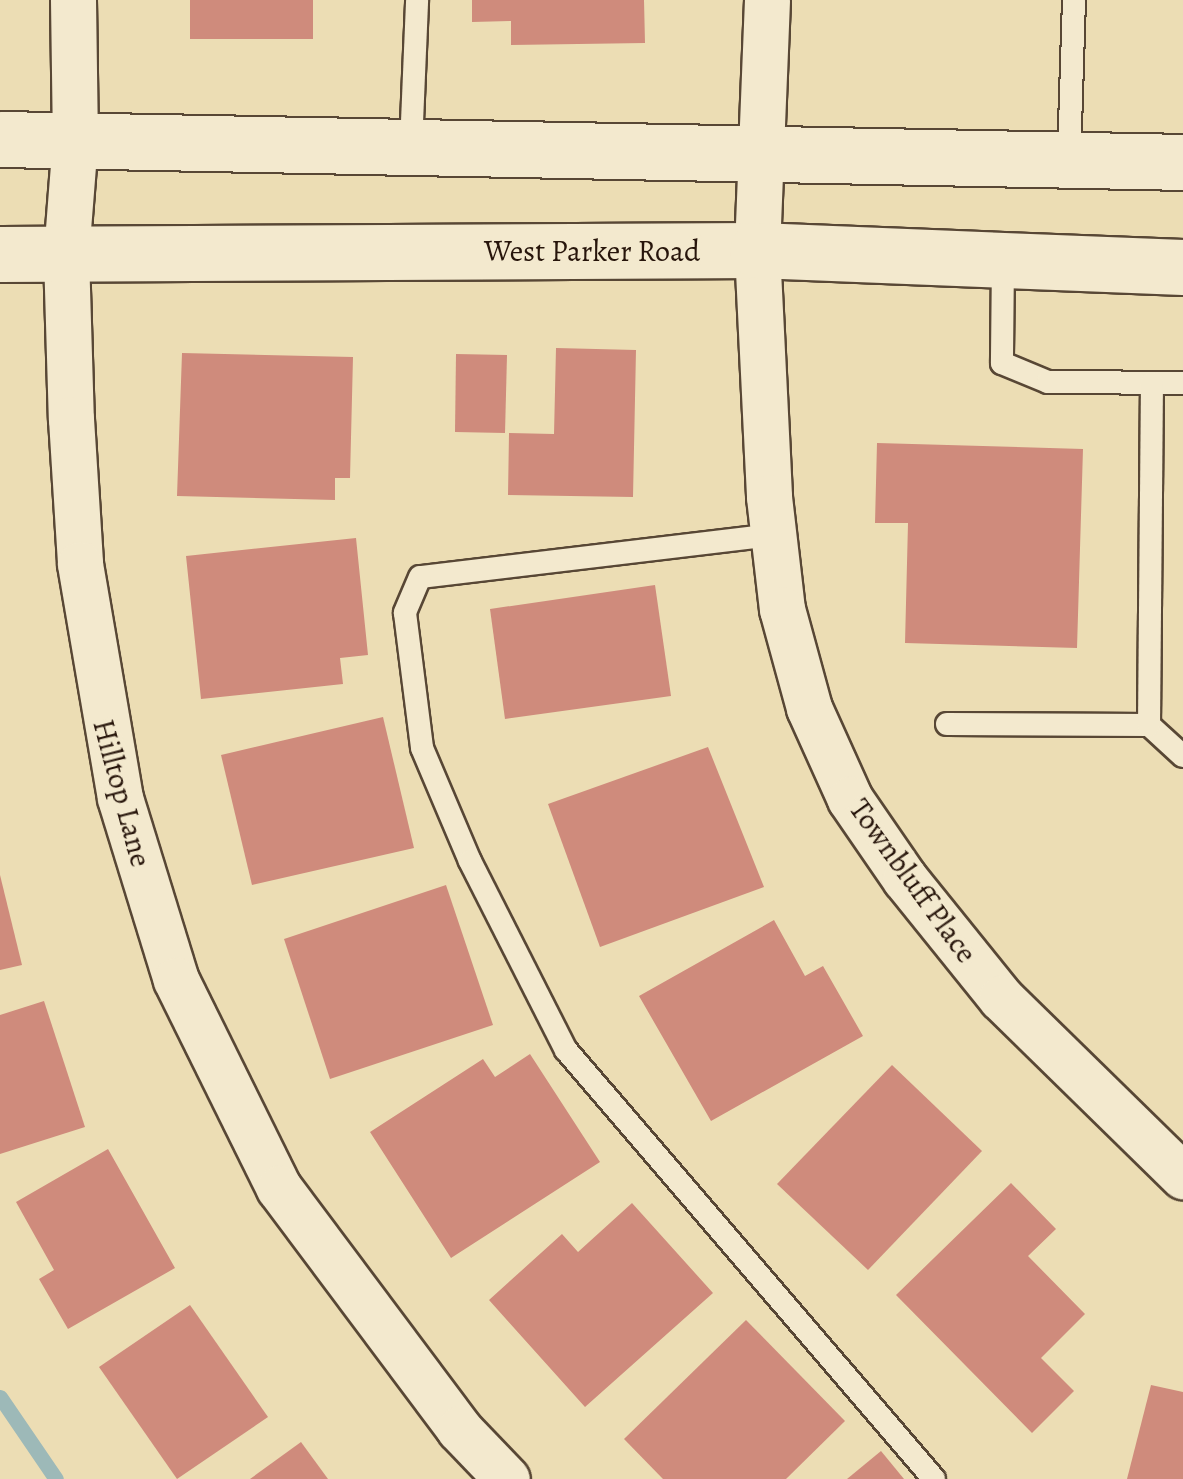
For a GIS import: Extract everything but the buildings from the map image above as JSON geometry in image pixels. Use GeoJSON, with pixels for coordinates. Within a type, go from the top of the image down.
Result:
{"type":"FeatureCollection","features":[{"type":"Feature","properties":{"kind":"main road"},"geometry":{"type":"LineString","coordinates":[[0,139],[1183,162]]}},
{"type":"Feature","properties":{"kind":"main road","name":"West Parker Road"},"geometry":{"type":"LineString","coordinates":[[0,254],[757,250],[1183,267]]}},
{"type":"Feature","properties":{"kind":"street","name":"Hilltop Lane"},"geometry":{"type":"LineString","coordinates":[[73,0],[75,140],[66,254],[80,564],[98,696],[120,798],[176,980],[279,1188],[459,1429],[507,1479]]}},
{"type":"Feature","properties":{"kind":"street","name":"Townbluff Place"},"geometry":{"type":"LineString","coordinates":[[767,0],[764,154],[757,250],[773,535],[782,609],[809,708],[850,799],[1001,998],[1183,1176]]}},
{"type":"Feature","properties":{"kind":"lane"},"geometry":{"type":"LineString","coordinates":[[411,147],[417,0]]}},
{"type":"Feature","properties":{"kind":"lane"},"geometry":{"type":"LineString","coordinates":[[1068,160],[1074,0]]}},
{"type":"Feature","properties":{"kind":"lane"},"geometry":{"type":"LineString","coordinates":[[1003,260],[1002,363],[1048,382],[1183,383]]}},
{"type":"Feature","properties":{"kind":"lane"},"geometry":{"type":"LineString","coordinates":[[1149,726],[1152,383]]}},
{"type":"Feature","properties":{"kind":"lane"},"geometry":{"type":"LineString","coordinates":[[773,535],[420,577],[405,613],[422,748],[470,861],[566,1050],[934,1479]]}},
{"type":"Feature","properties":{"kind":"lane"},"geometry":{"type":"LineString","coordinates":[[947,724],[1149,726],[1183,756]]}},
{"type":"Feature","properties":{"kind":"waterway"},"geometry":{"type":"LineString","coordinates":[[0,1397],[56,1479]]}}]}
